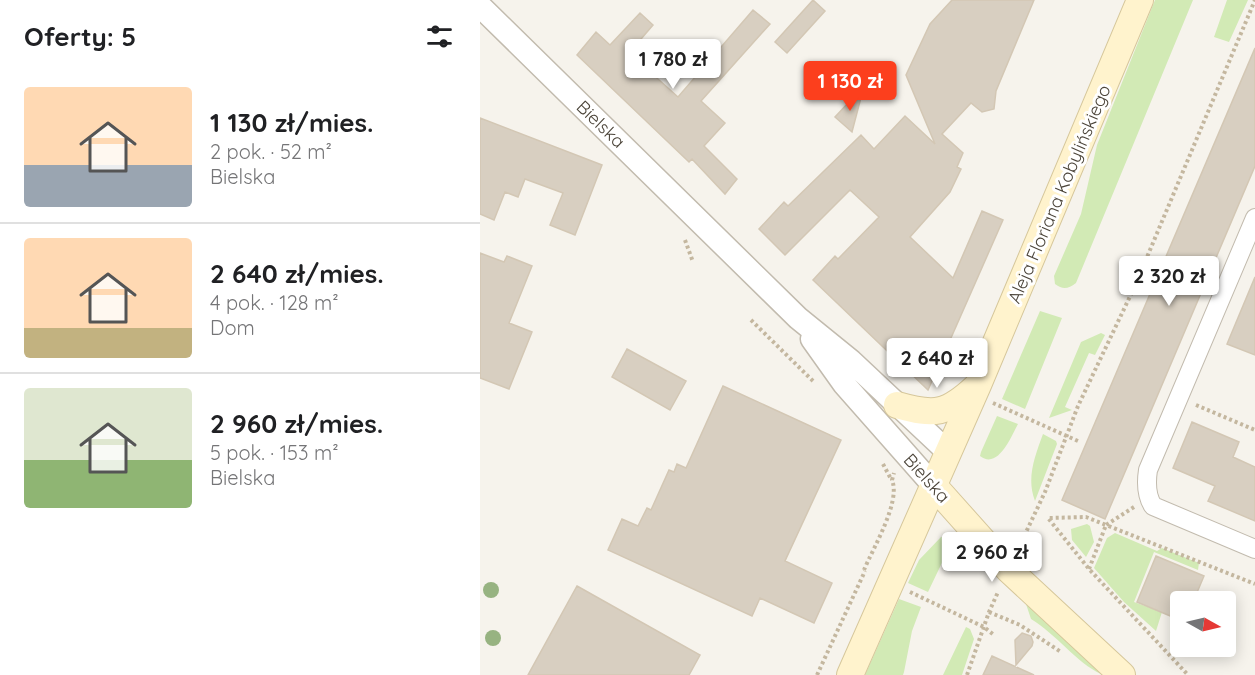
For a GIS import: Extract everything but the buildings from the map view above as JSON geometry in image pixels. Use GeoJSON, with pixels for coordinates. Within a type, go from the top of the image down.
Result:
{"type":"FeatureCollection","features":[{"type":"Feature","properties":{"kind":"main road","name":"Aleja Floriana Kobylińskiego"},"geometry":{"type":"LineString","coordinates":[[850,675],[949,453],[1140,0]]}},
{"type":"Feature","properties":{"kind":"main road"},"geometry":{"type":"LineString","coordinates":[[897,405],[925,412],[940,412],[961,401],[978,385]]}},
{"type":"Feature","properties":{"kind":"main road","name":"Bielska"},"geometry":{"type":"LineString","coordinates":[[934,486],[1009,570],[1122,675]]}},
{"type":"Feature","properties":{"kind":"street","name":"Bielska"},"geometry":{"type":"LineString","coordinates":[[480,6],[798,318],[851,361],[949,453]]}},
{"type":"Feature","properties":{"kind":"street"},"geometry":{"type":"LineString","coordinates":[[1255,218],[1148,470],[1148,498],[1153,506],[1255,549]]}},
{"type":"Feature","properties":{"kind":"street","name":"Bielska"},"geometry":{"type":"LineString","coordinates":[[798,318],[843,384],[934,486]]}},
{"type":"Feature","properties":{"kind":"path"},"geometry":{"type":"LineString","coordinates":[[967,675],[989,612],[1045,492],[1078,406],[1134,288],[1255,0]]}},
{"type":"Feature","properties":{"kind":"path"},"geometry":{"type":"LineString","coordinates":[[1179,398],[1255,430]]}},
{"type":"Feature","properties":{"kind":"path"},"geometry":{"type":"LineString","coordinates":[[1089,569],[1106,525],[1148,498]]}},
{"type":"Feature","properties":{"kind":"path"},"geometry":{"type":"LineString","coordinates":[[1188,675],[1089,569],[1048,518],[1086,517],[1255,584]]}},
{"type":"Feature","properties":{"kind":"path"},"geometry":{"type":"LineString","coordinates":[[989,612],[1020,625],[1068,656]]}},
{"type":"Feature","properties":{"kind":"green space"},"geometry":{"type":"Polygon","coordinates":[[[1155,0],[1193,0],[1076,283],[1063,288],[1055,284],[1054,276],[1081,214],[1097,145],[1155,0]]]}},
{"type":"Feature","properties":{"kind":"green space"},"geometry":{"type":"Polygon","coordinates":[[[1227,0],[1248,0],[1229,42],[1214,37],[1227,0]]]}},
{"type":"Feature","properties":{"kind":"green space"},"geometry":{"type":"Polygon","coordinates":[[[1040,311],[1062,318],[1025,409],[1002,399],[1040,311]]]}},
{"type":"Feature","properties":{"kind":"green space"},"geometry":{"type":"Polygon","coordinates":[[[1101,333],[1105,335],[1095,355],[1089,353],[1065,407],[1072,410],[1049,418],[1081,342],[1101,333]]]}},
{"type":"Feature","properties":{"kind":"green space"},"geometry":{"type":"Polygon","coordinates":[[[997,416],[1018,424],[1003,450],[993,459],[987,459],[980,456],[997,416]]]}},
{"type":"Feature","properties":{"kind":"green space"},"geometry":{"type":"Polygon","coordinates":[[[1043,434],[1056,441],[1057,444],[1035,501],[1031,475],[1043,434]]]}},
{"type":"Feature","properties":{"kind":"green space"},"geometry":{"type":"Polygon","coordinates":[[[1087,524],[1090,526],[1094,542],[1086,557],[1072,540],[1071,529],[1087,524]]]}},
{"type":"Feature","properties":{"kind":"green space"},"geometry":{"type":"Polygon","coordinates":[[[1115,533],[1157,551],[1162,548],[1199,563],[1198,570],[1154,552],[1134,602],[1162,612],[1156,631],[1124,602],[1094,568],[1107,538],[1115,533]]]}},
{"type":"Feature","properties":{"kind":"green space"},"geometry":{"type":"Polygon","coordinates":[[[941,537],[950,542],[949,548],[928,592],[908,583],[919,560],[941,537]]]}},
{"type":"Feature","properties":{"kind":"green space"},"geometry":{"type":"Polygon","coordinates":[[[899,599],[921,607],[912,631],[903,675],[865,675],[899,599]]]}},
{"type":"Feature","properties":{"kind":"green space"},"geometry":{"type":"Polygon","coordinates":[[[1026,604],[1033,607],[1115,675],[1101,674],[1083,663],[1031,619],[1026,604]]]}},
{"type":"Feature","properties":{"kind":"green space"},"geometry":{"type":"Polygon","coordinates":[[[966,627],[970,629],[974,639],[962,675],[943,675],[966,627]]]}}]}
